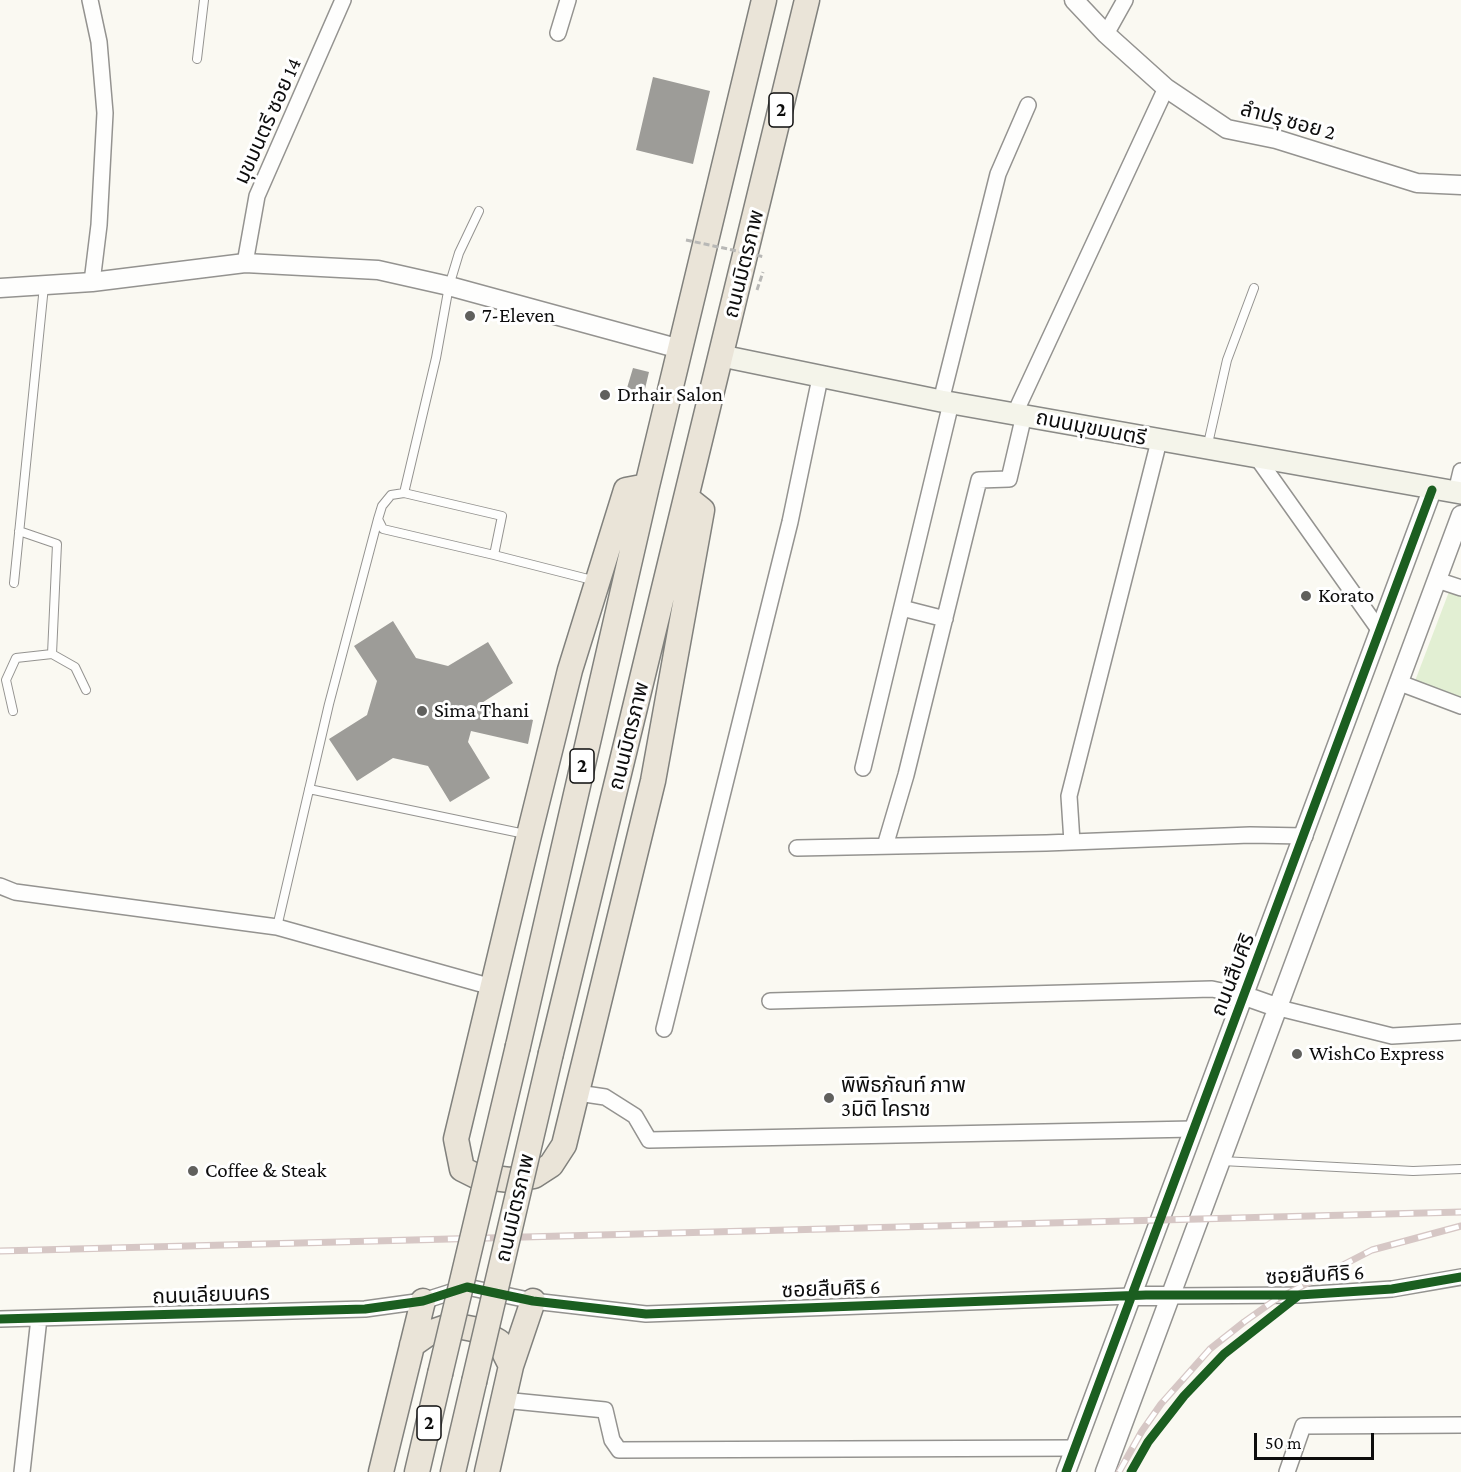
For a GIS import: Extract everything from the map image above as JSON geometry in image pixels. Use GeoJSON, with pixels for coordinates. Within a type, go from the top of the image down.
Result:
{"type":"FeatureCollection","features":[{"type":"Feature","properties":{"kind":"highway","name":"ถนนมิตรภาพ"},"geometry":{"type":"LineString","coordinates":[[417,1472],[647,486],[764,0]]}},
{"type":"Feature","properties":{"kind":"highway","name":"ถนนมิตรภาพ"},"geometry":{"type":"LineString","coordinates":[[453,1472],[551,1053],[807,0]]}},
{"type":"Feature","properties":{"kind":"highway"},"geometry":{"type":"LineString","coordinates":[[647,486],[626,490],[570,670],[529,835],[456,1139],[462,1169],[476,1176],[510,1180],[534,1176],[551,1165],[564,1145],[653,781],[702,510],[687,498]]}},
{"type":"Feature","properties":{"kind":"highway"},"geometry":{"type":"LineString","coordinates":[[381,1472],[423,1301]]}},
{"type":"Feature","properties":{"kind":"highway"},"geometry":{"type":"LineString","coordinates":[[487,1472],[511,1366],[533,1301]]}},
{"type":"Feature","properties":{"kind":"highway"},"geometry":{"type":"LineString","coordinates":[[412,1345],[429,1333],[452,1325],[478,1330],[499,1342],[511,1366]]}},
{"type":"Feature","properties":{"kind":"main road","name":"ถนนมุขมนตรี"},"geometry":{"type":"LineString","coordinates":[[722,356],[820,378],[946,402],[1432,490],[1459,492]]}},
{"type":"Feature","properties":{"kind":"street"},"geometry":{"type":"LineString","coordinates":[[90,0],[99,42],[105,113],[99,225],[92,282]]}},
{"type":"Feature","properties":{"kind":"street","name":"มุขมนตรี ซอย 14"},"geometry":{"type":"LineString","coordinates":[[245,263],[257,196],[343,0]]}},
{"type":"Feature","properties":{"kind":"street"},"geometry":{"type":"LineString","coordinates":[[558,33],[568,0]]}},
{"type":"Feature","properties":{"kind":"street","name":"ลำปรุ ซอย 2"},"geometry":{"type":"LineString","coordinates":[[1074,0],[1106,34],[1166,88],[1227,129],[1276,139],[1417,183],[1461,186]]}},
{"type":"Feature","properties":{"kind":"street"},"geometry":{"type":"LineString","coordinates":[[1106,34],[1125,0]]}},
{"type":"Feature","properties":{"kind":"street"},"geometry":{"type":"LineString","coordinates":[[885,846],[906,775],[979,480],[1009,479],[1019,414],[1166,88]]}},
{"type":"Feature","properties":{"kind":"street"},"geometry":{"type":"LineString","coordinates":[[863,768],[902,608],[998,174],[1028,105]]}},
{"type":"Feature","properties":{"kind":"street"},"geometry":{"type":"LineString","coordinates":[[0,288],[92,282],[245,263],[378,270],[449,286],[680,350]]}},
{"type":"Feature","properties":{"kind":"street"},"geometry":{"type":"LineString","coordinates":[[664,1029],[790,522],[820,378]]}},
{"type":"Feature","properties":{"kind":"street"},"geometry":{"type":"LineString","coordinates":[[1072,842],[1069,796],[1159,441]]}},
{"type":"Feature","properties":{"kind":"street"},"geometry":{"type":"LineString","coordinates":[[1258,459],[1380,631]]}},
{"type":"Feature","properties":{"kind":"street"},"geometry":{"type":"LineString","coordinates":[[1459,492],[1461,471]]}},
{"type":"Feature","properties":{"kind":"street","name":"ถนนสืบศิริ"},"geometry":{"type":"LineString","coordinates":[[1066,1472],[1305,836],[1432,490]]}},
{"type":"Feature","properties":{"kind":"street"},"geometry":{"type":"LineString","coordinates":[[1105,1472],[1280,1008],[1461,515]]}},
{"type":"Feature","properties":{"kind":"street"},"geometry":{"type":"LineString","coordinates":[[1437,580],[1461,588]]}},
{"type":"Feature","properties":{"kind":"street"},"geometry":{"type":"LineString","coordinates":[[902,608],[945,619]]}},
{"type":"Feature","properties":{"kind":"street"},"geometry":{"type":"LineString","coordinates":[[1400,682],[1461,706]]}},
{"type":"Feature","properties":{"kind":"street"},"geometry":{"type":"LineString","coordinates":[[797,848],[1072,842],[1250,835],[1305,836]]}},
{"type":"Feature","properties":{"kind":"street"},"geometry":{"type":"LineString","coordinates":[[0,886],[15,892],[277,927],[492,987]]}},
{"type":"Feature","properties":{"kind":"street"},"geometry":{"type":"LineString","coordinates":[[770,1001],[1212,989],[1392,1036],[1461,1032]]}},
{"type":"Feature","properties":{"kind":"street"},"geometry":{"type":"LineString","coordinates":[[578,1092],[605,1097],[634,1116],[649,1140],[1193,1129]]}},
{"type":"Feature","properties":{"kind":"street","name":"ซอยสืบศิริ 6"},"geometry":{"type":"LineString","coordinates":[[1170,1296],[1299,1295],[1392,1289],[1461,1277]]}},
{"type":"Feature","properties":{"kind":"street","name":"ซอยสืบศิริ 6"},"geometry":{"type":"LineString","coordinates":[[423,1301],[467,1287],[533,1301],[646,1314],[1131,1296]]}},
{"type":"Feature","properties":{"kind":"street"},"geometry":{"type":"LineString","coordinates":[[1131,1296],[1170,1296]]}},
{"type":"Feature","properties":{"kind":"street","name":"ถนนเลียบนคร"},"geometry":{"type":"LineString","coordinates":[[0,1319],[365,1309],[423,1301]]}},
{"type":"Feature","properties":{"kind":"street"},"geometry":{"type":"LineString","coordinates":[[23,1472],[39,1318]]}},
{"type":"Feature","properties":{"kind":"street"},"geometry":{"type":"LineString","coordinates":[[503,1400],[605,1410],[612,1440],[619,1450],[1075,1448]]}},
{"type":"Feature","properties":{"kind":"street"},"geometry":{"type":"LineString","coordinates":[[1287,1472],[1303,1426],[1461,1425]]}},
{"type":"Feature","properties":{"kind":"lane"},"geometry":{"type":"LineString","coordinates":[[197,59],[204,0]]}},
{"type":"Feature","properties":{"kind":"lane"},"geometry":{"type":"LineString","coordinates":[[404,493],[436,358],[449,286],[459,254],[479,211]]}},
{"type":"Feature","properties":{"kind":"lane"},"geometry":{"type":"LineString","coordinates":[[14,583],[44,284]]}},
{"type":"Feature","properties":{"kind":"lane"},"geometry":{"type":"LineString","coordinates":[[1206,449],[1227,360],[1254,288]]}},
{"type":"Feature","properties":{"kind":"lane"},"geometry":{"type":"LineString","coordinates":[[277,927],[309,789],[382,506],[391,495],[404,493],[502,516],[494,555]]}},
{"type":"Feature","properties":{"kind":"lane"},"geometry":{"type":"LineString","coordinates":[[378,519],[383,529],[597,581]]}},
{"type":"Feature","properties":{"kind":"lane"},"geometry":{"type":"LineString","coordinates":[[20,531],[57,544],[52,654]]}},
{"type":"Feature","properties":{"kind":"lane"},"geometry":{"type":"LineString","coordinates":[[13,711],[6,680],[16,658],[52,654],[75,667],[86,690]]}},
{"type":"Feature","properties":{"kind":"lane"},"geometry":{"type":"LineString","coordinates":[[309,789],[529,835]]}},
{"type":"Feature","properties":{"kind":"lane"},"geometry":{"type":"LineString","coordinates":[[1221,1160],[1413,1171],[1461,1169]]}},
{"type":"Feature","properties":{"kind":"path"},"geometry":{"type":"LineString","coordinates":[[686,240],[766,257],[759,290]]}},
{"type":"Feature","properties":{"kind":"green space"},"geometry":{"type":"Polygon","coordinates":[[[1450,589],[1461,594],[1461,698],[1415,681],[1450,589]]]}},
{"type":"Feature","properties":{"kind":"building"},"geometry":{"type":"Polygon","coordinates":[[[653,77],[710,91],[693,164],[636,150],[653,77]]]}},
{"type":"Feature","properties":{"kind":"building"},"geometry":{"type":"Polygon","coordinates":[[[633,368],[649,372],[644,393],[627,388],[633,368]]]}},
{"type":"Feature","properties":{"kind":"building","name":"Sima Thani"},"geometry":{"type":"Polygon","coordinates":[[[393,621],[416,658],[448,666],[488,642],[513,683],[477,706],[533,720],[528,744],[471,731],[468,742],[490,778],[450,802],[428,766],[393,758],[357,781],[329,739],[367,715],[377,681],[354,646],[393,621]]]}},
{"type":"Feature","properties":{"kind":"railway"},"geometry":{"type":"LineString","coordinates":[[0,1251],[1461,1212]]}},
{"type":"Feature","properties":{"kind":"railway"},"geometry":{"type":"LineString","coordinates":[[1119,1472],[1142,1431],[1161,1404],[1210,1349],[1244,1322],[1275,1300],[1372,1250],[1461,1226]]}},
{"type":"Feature","properties":{"kind":"cycle path"},"geometry":{"type":"LineString","coordinates":[[1066,1472],[1432,490]]}},
{"type":"Feature","properties":{"kind":"cycle path"},"geometry":{"type":"LineString","coordinates":[[0,1319],[365,1309],[423,1301],[467,1287],[533,1301],[646,1314],[1146,1295],[1299,1295],[1392,1289],[1461,1277]]}},
{"type":"Feature","properties":{"kind":"cycle path"},"geometry":{"type":"LineString","coordinates":[[1131,1472],[1148,1442],[1184,1396],[1224,1354],[1299,1295]]}},
{"type":"Feature","properties":{"kind":"place","name":"7-Eleven"},"geometry":{"type":"Point","coordinates":[470,316]}},
{"type":"Feature","properties":{"kind":"place","name":"Drhair Salon"},"geometry":{"type":"Point","coordinates":[605,395]}},
{"type":"Feature","properties":{"kind":"place","name":"Korato"},"geometry":{"type":"Point","coordinates":[1306,596]}},
{"type":"Feature","properties":{"kind":"place","name":"Sima Thani"},"geometry":{"type":"Point","coordinates":[422,711]}},
{"type":"Feature","properties":{"kind":"place","name":"WishCo Express"},"geometry":{"type":"Point","coordinates":[1297,1054]}},
{"type":"Feature","properties":{"kind":"place","name":"พิพิธภัณท์ ภาพ 3มิติ โคราช"},"geometry":{"type":"Point","coordinates":[829,1098]}},
{"type":"Feature","properties":{"kind":"place","name":"Coffee & Steak"},"geometry":{"type":"Point","coordinates":[193,1171]}}]}
